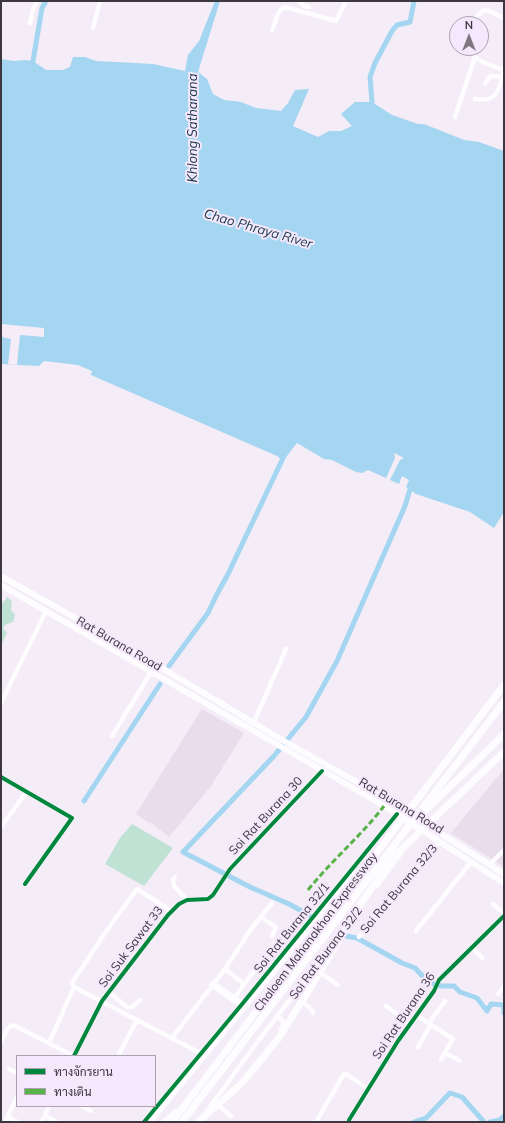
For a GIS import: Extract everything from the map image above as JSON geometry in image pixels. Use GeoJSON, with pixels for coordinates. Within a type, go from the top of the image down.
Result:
{"type":"FeatureCollection","features":[{"type":"Feature","properties":{"kind":"highway","name":"Chaloem Mahanakhon Expressway"},"geometry":{"type":"LineString","coordinates":[[172,1122],[504,685]]}},
{"type":"Feature","properties":{"kind":"highway","name":"Chaloem Mahanakhon Expressway"},"geometry":{"type":"LineString","coordinates":[[182,1122],[209,1089],[504,702]]}},
{"type":"Feature","properties":{"kind":"highway"},"geometry":{"type":"LineString","coordinates":[[348,891],[372,863],[504,734]]}},
{"type":"Feature","properties":{"kind":"highway"},"geometry":{"type":"LineString","coordinates":[[355,896],[392,858],[504,752]]}},
{"type":"Feature","properties":{"kind":"highway"},"geometry":{"type":"LineString","coordinates":[[149,1122],[344,886],[366,864],[397,838]]}},
{"type":"Feature","properties":{"kind":"highway"},"geometry":{"type":"LineString","coordinates":[[198,1122],[243,1082],[278,1039],[359,906],[392,858]]}},
{"type":"Feature","properties":{"kind":"highway"},"geometry":{"type":"LineString","coordinates":[[188,1122],[209,1089]]}},
{"type":"Feature","properties":{"kind":"highway"},"geometry":{"type":"LineString","coordinates":[[165,1122],[190,1098]]}},
{"type":"Feature","properties":{"kind":"main road","name":"Rat Burana Road"},"geometry":{"type":"LineString","coordinates":[[1,576],[120,643],[254,722],[322,771],[397,814],[504,883]]}},
{"type":"Feature","properties":{"kind":"main road","name":"Rat Burana Road"},"geometry":{"type":"LineString","coordinates":[[1,586],[151,672],[382,796],[504,874]]}},
{"type":"Feature","properties":{"kind":"street"},"geometry":{"type":"LineString","coordinates":[[30,23],[33,9],[37,1]]}},
{"type":"Feature","properties":{"kind":"street"},"geometry":{"type":"LineString","coordinates":[[93,28],[100,1]]}},
{"type":"Feature","properties":{"kind":"street"},"geometry":{"type":"LineString","coordinates":[[299,1],[304,6],[309,7]]}},
{"type":"Feature","properties":{"kind":"street"},"geometry":{"type":"LineString","coordinates":[[272,30],[279,11],[282,8],[285,7],[336,21],[346,1]]}},
{"type":"Feature","properties":{"kind":"street"},"geometry":{"type":"LineString","coordinates":[[476,16],[478,13],[484,10],[504,18]]}},
{"type":"Feature","properties":{"kind":"street"},"geometry":{"type":"LineString","coordinates":[[455,117],[474,57],[480,61],[504,70],[498,91],[494,97],[491,99],[482,100],[475,98]]}},
{"type":"Feature","properties":{"kind":"street"},"geometry":{"type":"LineString","coordinates":[[485,84],[490,76],[502,77]]}},
{"type":"Feature","properties":{"kind":"street"},"geometry":{"type":"LineString","coordinates":[[498,91],[504,93]]}},
{"type":"Feature","properties":{"kind":"street"},"geometry":{"type":"LineString","coordinates":[[1,703],[46,611]]}},
{"type":"Feature","properties":{"kind":"street"},"geometry":{"type":"LineString","coordinates":[[254,722],[286,649]]}},
{"type":"Feature","properties":{"kind":"street"},"geometry":{"type":"LineString","coordinates":[[112,736],[151,672]]}},
{"type":"Feature","properties":{"kind":"street","name":"Soi Rat Burana 30"},"geometry":{"type":"LineString","coordinates":[[226,876],[230,869],[322,771]]}},
{"type":"Feature","properties":{"kind":"street"},"geometry":{"type":"LineString","coordinates":[[1,778],[27,791],[72,818],[25,884]]}},
{"type":"Feature","properties":{"kind":"street"},"geometry":{"type":"LineString","coordinates":[[1,827],[27,791]]}},
{"type":"Feature","properties":{"kind":"street","name":"Soi Rat Burana 32/1"},"geometry":{"type":"LineString","coordinates":[[144,1122],[242,1005],[397,814]]}},
{"type":"Feature","properties":{"kind":"street","name":"Soi Rat Burana 32/2"},"geometry":{"type":"LineString","coordinates":[[198,1122],[420,829]]}},
{"type":"Feature","properties":{"kind":"street","name":"Soi Rat Burana 32/3"},"geometry":{"type":"LineString","coordinates":[[359,937],[440,841]]}},
{"type":"Feature","properties":{"kind":"street"},"geometry":{"type":"LineString","coordinates":[[490,865],[504,850]]}},
{"type":"Feature","properties":{"kind":"street"},"geometry":{"type":"LineString","coordinates":[[416,931],[472,862]]}},
{"type":"Feature","properties":{"kind":"street","name":"Soi Suk Sawat 33"},"geometry":{"type":"LineString","coordinates":[[75,1055],[102,1001],[110,993],[171,911],[179,904],[187,900],[201,900],[210,897],[226,876]]}},
{"type":"Feature","properties":{"kind":"street"},"geometry":{"type":"LineString","coordinates":[[175,877],[173,880],[174,886],[187,900]]}},
{"type":"Feature","properties":{"kind":"street"},"geometry":{"type":"LineString","coordinates":[[171,911],[137,889],[72,982],[72,985],[200,1054]]}},
{"type":"Feature","properties":{"kind":"street"},"geometry":{"type":"LineString","coordinates":[[172,1038],[225,969],[261,917],[272,904]]}},
{"type":"Feature","properties":{"kind":"street"},"geometry":{"type":"LineString","coordinates":[[494,904],[504,915]]}},
{"type":"Feature","properties":{"kind":"street","name":"Soi Rat Burana 36"},"geometry":{"type":"LineString","coordinates":[[349,1120],[398,1041],[445,974],[504,915]]}},
{"type":"Feature","properties":{"kind":"street"},"geometry":{"type":"LineString","coordinates":[[261,917],[276,926],[272,936]]}},
{"type":"Feature","properties":{"kind":"street"},"geometry":{"type":"LineString","coordinates":[[472,947],[482,958]]}},
{"type":"Feature","properties":{"kind":"street"},"geometry":{"type":"LineString","coordinates":[[235,998],[265,957]]}},
{"type":"Feature","properties":{"kind":"street"},"geometry":{"type":"LineString","coordinates":[[225,969],[244,984]]}},
{"type":"Feature","properties":{"kind":"street"},"geometry":{"type":"LineString","coordinates":[[314,969],[338,985]]}},
{"type":"Feature","properties":{"kind":"street"},"geometry":{"type":"LineString","coordinates":[[212,984],[242,1005]]}},
{"type":"Feature","properties":{"kind":"street"},"geometry":{"type":"LineString","coordinates":[[212,984],[235,998],[242,1005]]}},
{"type":"Feature","properties":{"kind":"street"},"geometry":{"type":"LineString","coordinates":[[498,994],[504,986]]}},
{"type":"Feature","properties":{"kind":"street"},"geometry":{"type":"LineString","coordinates":[[49,1043],[74,987]]}},
{"type":"Feature","properties":{"kind":"street"},"geometry":{"type":"LineString","coordinates":[[110,993],[127,1007],[132,1007],[140,1000]]}},
{"type":"Feature","properties":{"kind":"street"},"geometry":{"type":"LineString","coordinates":[[294,995],[310,1008],[313,1014]]}},
{"type":"Feature","properties":{"kind":"street"},"geometry":{"type":"LineString","coordinates":[[418,1047],[430,1024],[445,1001]]}},
{"type":"Feature","properties":{"kind":"street"},"geometry":{"type":"LineString","coordinates":[[386,1006],[410,1024]]}},
{"type":"Feature","properties":{"kind":"street"},"geometry":{"type":"LineString","coordinates":[[416,1015],[453,1039],[441,1059]]}},
{"type":"Feature","properties":{"kind":"street"},"geometry":{"type":"LineString","coordinates":[[275,1038],[284,1023],[277,1016]]}},
{"type":"Feature","properties":{"kind":"street"},"geometry":{"type":"LineString","coordinates":[[119,1055],[137,1020]]}},
{"type":"Feature","properties":{"kind":"street"},"geometry":{"type":"LineString","coordinates":[[1,1042],[8,1028],[13,1025],[72,1055]]}},
{"type":"Feature","properties":{"kind":"street"},"geometry":{"type":"LineString","coordinates":[[445,1053],[460,1061]]}},
{"type":"Feature","properties":{"kind":"street"},"geometry":{"type":"LineString","coordinates":[[9,1069],[16,1072]]}},
{"type":"Feature","properties":{"kind":"street"},"geometry":{"type":"LineString","coordinates":[[316,1122],[344,1074],[348,1075],[368,1089]]}},
{"type":"Feature","properties":{"kind":"street"},"geometry":{"type":"LineString","coordinates":[[5,1122],[16,1099]]}},
{"type":"Feature","properties":{"kind":"street"},"geometry":{"type":"LineString","coordinates":[[214,1102],[231,1116]]}},
{"type":"Feature","properties":{"kind":"street"},"geometry":{"type":"LineString","coordinates":[[42,1122],[49,1107]]}},
{"type":"Feature","properties":{"kind":"street"},"geometry":{"type":"LineString","coordinates":[[84,1107],[91,1111]]}},
{"type":"Feature","properties":{"kind":"street"},"geometry":{"type":"LineString","coordinates":[[8,1114],[10,1118],[18,1122]]}},
{"type":"Feature","properties":{"kind":"street"},"geometry":{"type":"LineString","coordinates":[[45,1115],[56,1122]]}},
{"type":"Feature","properties":{"kind":"shaded area"},"geometry":{"type":"Polygon","coordinates":[[[202,709],[244,733],[211,786],[169,837],[150,822],[149,823],[136,814],[202,709]]]}},
{"type":"Feature","properties":{"kind":"shaded area"},"geometry":{"type":"Polygon","coordinates":[[[504,769],[504,867],[451,833],[504,769]]]}},
{"type":"Feature","properties":{"kind":"green space"},"geometry":{"type":"Polygon","coordinates":[[[7,597],[12,601],[11,610],[15,615],[13,622],[5,625],[3,629],[7,632],[1,646],[1,601],[3,603],[7,597]]]}},
{"type":"Feature","properties":{"kind":"green space"},"geometry":{"type":"Polygon","coordinates":[[[132,824],[173,848],[144,886],[105,864],[120,838],[132,824]]]}},
{"type":"Feature","properties":{"kind":"water"},"geometry":{"type":"Polygon","coordinates":[[[215,1],[220,1],[198,72],[207,79],[213,94],[224,100],[241,102],[256,108],[281,111],[288,103],[295,90],[309,89],[293,126],[318,137],[329,131],[341,131],[352,126],[341,114],[355,102],[372,102],[392,115],[418,124],[424,124],[464,140],[479,142],[504,151],[504,512],[494,528],[470,512],[416,494],[406,487],[409,480],[402,476],[399,484],[390,480],[400,460],[404,458],[394,453],[395,458],[386,478],[368,470],[362,473],[356,472],[332,460],[324,459],[297,443],[283,461],[277,456],[91,375],[92,371],[78,365],[44,361],[39,366],[1,364],[1,59],[33,61],[46,70],[63,70],[70,67],[73,57],[85,57],[96,61],[153,64],[185,71],[188,55],[199,41],[215,1]]]}},
{"type":"Feature","properties":{"kind":"pier"},"geometry":{"type":"Polygon","coordinates":[[[1,324],[44,328],[44,337],[20,335],[17,365],[8,364],[11,339],[1,337],[1,324]]]}},
{"type":"Feature","properties":{"kind":"waterway"},"geometry":{"type":"LineString","coordinates":[[33,61],[42,8],[46,1]]}},
{"type":"Feature","properties":{"kind":"waterway"},"geometry":{"type":"LineString","coordinates":[[372,102],[370,77],[375,63],[392,31],[397,25],[410,22],[414,1]]}},
{"type":"Feature","properties":{"kind":"waterway"},"geometry":{"type":"LineString","coordinates":[[169,666],[208,613],[284,456]]}},
{"type":"Feature","properties":{"kind":"waterway"},"geometry":{"type":"LineString","coordinates":[[309,915],[289,904],[250,887],[183,852],[274,756],[306,717],[337,661],[405,506],[412,483]]}},
{"type":"Feature","properties":{"kind":"waterway"},"geometry":{"type":"LineString","coordinates":[[84,801],[160,684]]}},
{"type":"Feature","properties":{"kind":"waterway"},"geometry":{"type":"LineString","coordinates":[[346,936],[357,938],[402,963],[415,968],[428,982],[441,986],[454,986],[460,992],[477,998],[487,1011],[491,1004],[504,1005]]}},
{"type":"Feature","properties":{"kind":"waterway"},"geometry":{"type":"LineString","coordinates":[[504,1007],[504,1013]]}},
{"type":"Feature","properties":{"kind":"waterway"},"geometry":{"type":"LineString","coordinates":[[414,1122],[426,1118],[450,1093],[462,1097],[484,1122]]}},
{"type":"Feature","properties":{"kind":"waterway"},"geometry":{"type":"LineString","coordinates":[[490,1122],[500,1120],[504,1116]]}},
{"type":"Feature","properties":{"kind":"marked path"},"geometry":{"type":"LineString","coordinates":[[308,890],[366,828],[384,806]]}},
{"type":"Feature","properties":{"kind":"cycle path"},"geometry":{"type":"LineString","coordinates":[[75,1055],[102,1001],[168,915],[179,904],[187,900],[208,899],[213,895],[230,869],[322,771]]}},
{"type":"Feature","properties":{"kind":"cycle path"},"geometry":{"type":"LineString","coordinates":[[1,777],[72,818],[25,884]]}},
{"type":"Feature","properties":{"kind":"cycle path"},"geometry":{"type":"LineString","coordinates":[[144,1122],[397,814]]}},
{"type":"Feature","properties":{"kind":"cycle path"},"geometry":{"type":"LineString","coordinates":[[349,1120],[398,1041],[434,991],[439,980],[504,916]]}},
{"type":"Feature","properties":{"kind":"water label","name":"Khlong Satharana"},"geometry":{"type":"Point","coordinates":[193,128]}},
{"type":"Feature","properties":{"kind":"water label","name":"Chao Phraya River"},"geometry":{"type":"Point","coordinates":[258,229]}}]}
